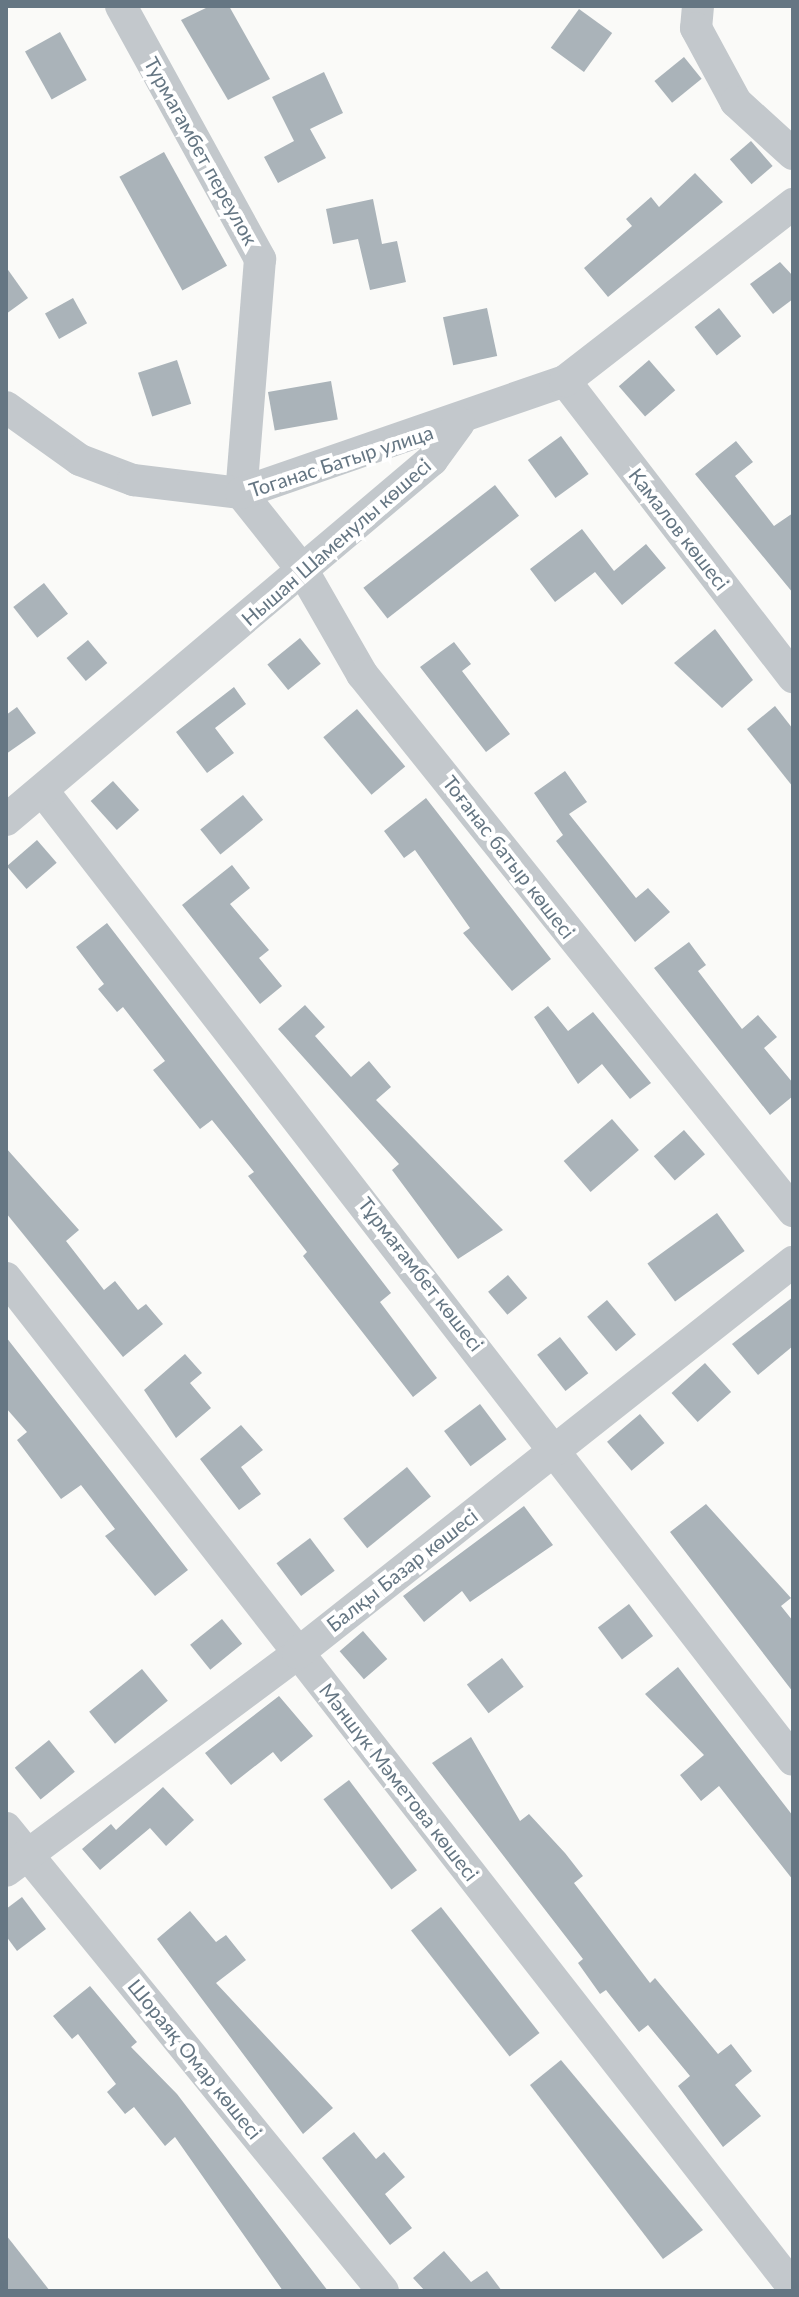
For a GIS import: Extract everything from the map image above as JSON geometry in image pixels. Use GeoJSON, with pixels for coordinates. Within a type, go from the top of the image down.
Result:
{"type":"FeatureCollection","features":[{"type":"Feature","properties":{"kind":"street","name":"Турмагамбет переулок"},"geometry":{"type":"LineString","coordinates":[[121,6],[260,259],[241,493]]}},
{"type":"Feature","properties":{"kind":"street"},"geometry":{"type":"LineString","coordinates":[[695,7],[696,28],[736,102],[793,154]]}},
{"type":"Feature","properties":{"kind":"street"},"geometry":{"type":"LineString","coordinates":[[459,423],[565,381],[793,204]]}},
{"type":"Feature","properties":{"kind":"street","name":"Камалов көшесі"},"geometry":{"type":"LineString","coordinates":[[565,381],[793,677]]}},
{"type":"Feature","properties":{"kind":"street","name":"Тоганас Батыр улица"},"geometry":{"type":"LineString","coordinates":[[6,407],[80,460],[133,480],[241,493],[459,423]]}},
{"type":"Feature","properties":{"kind":"street","name":"Нышан Шаменулы көшесі"},"geometry":{"type":"LineString","coordinates":[[6,820],[432,460],[459,423]]}},
{"type":"Feature","properties":{"kind":"street","name":"Тоғанас батыр көшесі"},"geometry":{"type":"LineString","coordinates":[[241,493],[303,571],[362,674],[793,1211]]}},
{"type":"Feature","properties":{"kind":"street","name":"Тұрмағамбет көшесі"},"geometry":{"type":"LineString","coordinates":[[43,791],[557,1447],[793,1760]]}},
{"type":"Feature","properties":{"kind":"street","name":"Балқы Базар көшесі"},"geometry":{"type":"LineString","coordinates":[[16,1863],[298,1653],[793,1262]]}},
{"type":"Feature","properties":{"kind":"street","name":"Мәншүк Мәметова көшесі"},"geometry":{"type":"LineString","coordinates":[[6,1278],[793,2287]]}},
{"type":"Feature","properties":{"kind":"street","name":"Шораяқ Омар көшесі"},"geometry":{"type":"LineString","coordinates":[[6,1828],[16,1863],[383,2291]]}},
{"type":"Feature","properties":{"kind":"building"},"geometry":{"type":"Polygon","coordinates":[[[210,6],[229,6],[270,79],[228,100],[181,20],[210,6]]]}},
{"type":"Feature","properties":{"kind":"building"},"geometry":{"type":"Polygon","coordinates":[[[579,9],[612,33],[584,72],[551,48],[579,9]]]}},
{"type":"Feature","properties":{"kind":"building"},"geometry":{"type":"Polygon","coordinates":[[[60,32],[87,80],[52,99],[25,51],[60,32]]]}},
{"type":"Feature","properties":{"kind":"building"},"geometry":{"type":"Polygon","coordinates":[[[684,57],[702,79],[672,103],[654,81],[684,57]]]}},
{"type":"Feature","properties":{"kind":"building"},"geometry":{"type":"Polygon","coordinates":[[[324,72],[343,113],[310,129],[326,158],[278,183],[264,157],[294,141],[272,97],[324,72]]]}},
{"type":"Feature","properties":{"kind":"building"},"geometry":{"type":"Polygon","coordinates":[[[751,141],[773,166],[752,184],[730,159],[751,141]]]}},
{"type":"Feature","properties":{"kind":"building"},"geometry":{"type":"Polygon","coordinates":[[[164,152],[227,266],[182,290],[119,177],[164,152]]]}},
{"type":"Feature","properties":{"kind":"building"},"geometry":{"type":"Polygon","coordinates":[[[695,173],[723,202],[608,297],[584,268],[632,226],[626,219],[651,197],[659,207],[695,173]]]}},
{"type":"Feature","properties":{"kind":"building"},"geometry":{"type":"Polygon","coordinates":[[[373,199],[382,244],[397,241],[406,282],[370,290],[358,239],[333,244],[326,209],[373,199]]]}},
{"type":"Feature","properties":{"kind":"building"},"geometry":{"type":"Polygon","coordinates":[[[780,262],[793,276],[793,299],[773,314],[750,284],[780,262]]]}},
{"type":"Feature","properties":{"kind":"building"},"geometry":{"type":"Polygon","coordinates":[[[6,267],[28,298],[6,314],[6,267]]]}},
{"type":"Feature","properties":{"kind":"building"},"geometry":{"type":"Polygon","coordinates":[[[73,298],[87,323],[59,339],[45,314],[73,298]]]}},
{"type":"Feature","properties":{"kind":"building"},"geometry":{"type":"Polygon","coordinates":[[[487,308],[497,356],[453,365],[443,317],[487,308]]]}},
{"type":"Feature","properties":{"kind":"building"},"geometry":{"type":"Polygon","coordinates":[[[719,308],[741,336],[717,355],[695,327],[719,308]]]}},
{"type":"Feature","properties":{"kind":"building"},"geometry":{"type":"Polygon","coordinates":[[[177,360],[191,404],[152,416],[138,373],[177,360]]]}},
{"type":"Feature","properties":{"kind":"building"},"geometry":{"type":"Polygon","coordinates":[[[649,360],[675,390],[645,416],[619,386],[649,360]]]}},
{"type":"Feature","properties":{"kind":"building"},"geometry":{"type":"Polygon","coordinates":[[[331,381],[338,419],[275,431],[268,392],[331,381]]]}},
{"type":"Feature","properties":{"kind":"building"},"geometry":{"type":"Polygon","coordinates":[[[561,436],[589,474],[555,498],[528,460],[561,436]]]}},
{"type":"Feature","properties":{"kind":"building"},"geometry":{"type":"Polygon","coordinates":[[[736,441],[753,462],[735,476],[774,526],[793,513],[793,593],[695,474],[736,441]]]}},
{"type":"Feature","properties":{"kind":"building"},"geometry":{"type":"Polygon","coordinates":[[[495,485],[519,516],[387,619],[363,588],[495,485]]]}},
{"type":"Feature","properties":{"kind":"building"},"geometry":{"type":"Polygon","coordinates":[[[582,529],[614,571],[646,544],[666,568],[622,605],[595,572],[555,602],[530,569],[582,529]]]}},
{"type":"Feature","properties":{"kind":"building"},"geometry":{"type":"Polygon","coordinates":[[[44,583],[68,614],[37,638],[13,607],[44,583]]]}},
{"type":"Feature","properties":{"kind":"building"},"geometry":{"type":"Polygon","coordinates":[[[715,629],[753,680],[722,708],[674,663],[715,629]]]}},
{"type":"Feature","properties":{"kind":"building"},"geometry":{"type":"Polygon","coordinates":[[[300,638],[321,664],[288,690],[267,664],[300,638]]]}},
{"type":"Feature","properties":{"kind":"building"},"geometry":{"type":"Polygon","coordinates":[[[88,640],[107,663],[86,681],[67,658],[88,640]]]}},
{"type":"Feature","properties":{"kind":"building"},"geometry":{"type":"Polygon","coordinates":[[[454,642],[471,664],[462,671],[510,734],[486,752],[420,667],[454,642]]]}},
{"type":"Feature","properties":{"kind":"building"},"geometry":{"type":"Polygon","coordinates":[[[234,687],[246,704],[215,728],[234,753],[207,773],[176,732],[234,687]]]}},
{"type":"Feature","properties":{"kind":"building"},"geometry":{"type":"Polygon","coordinates":[[[775,706],[793,729],[793,787],[747,729],[775,706]]]}},
{"type":"Feature","properties":{"kind":"building"},"geometry":{"type":"Polygon","coordinates":[[[17,707],[36,733],[6,754],[6,715],[17,707]]]}},
{"type":"Feature","properties":{"kind":"building"},"geometry":{"type":"Polygon","coordinates":[[[357,709],[405,766],[372,795],[323,737],[357,709]]]}},
{"type":"Feature","properties":{"kind":"building"},"geometry":{"type":"Polygon","coordinates":[[[565,771],[587,802],[569,814],[636,898],[648,888],[670,912],[635,942],[556,841],[563,835],[534,793],[565,771]]]}},
{"type":"Feature","properties":{"kind":"building"},"geometry":{"type":"Polygon","coordinates":[[[113,781],[139,810],[117,830],[91,801],[113,781]]]}},
{"type":"Feature","properties":{"kind":"building"},"geometry":{"type":"Polygon","coordinates":[[[243,795],[263,820],[220,854],[200,830],[243,795]]]}},
{"type":"Feature","properties":{"kind":"building"},"geometry":{"type":"Polygon","coordinates":[[[426,798],[551,959],[512,991],[463,933],[470,928],[415,850],[404,858],[384,831],[426,798]]]}},
{"type":"Feature","properties":{"kind":"building"},"geometry":{"type":"Polygon","coordinates":[[[37,840],[57,863],[26,889],[7,866],[37,840]]]}},
{"type":"Feature","properties":{"kind":"building"},"geometry":{"type":"Polygon","coordinates":[[[232,865],[250,888],[230,904],[269,950],[259,958],[282,986],[260,1004],[182,905],[232,865]]]}},
{"type":"Feature","properties":{"kind":"building"},"geometry":{"type":"Polygon","coordinates":[[[107,923],[391,1293],[380,1302],[437,1378],[413,1397],[303,1256],[307,1252],[248,1176],[254,1172],[212,1120],[200,1129],[153,1070],[165,1061],[123,1007],[117,1012],[98,989],[104,984],[76,947],[107,923]]]}},
{"type":"Feature","properties":{"kind":"building"},"geometry":{"type":"Polygon","coordinates":[[[689,942],[706,965],[698,971],[742,1029],[758,1015],[777,1037],[764,1048],[793,1083],[793,1096],[770,1115],[654,968],[689,942]]]}},
{"type":"Feature","properties":{"kind":"building"},"geometry":{"type":"Polygon","coordinates":[[[305,1005],[325,1027],[315,1036],[351,1077],[369,1061],[391,1087],[376,1100],[503,1230],[458,1259],[392,1170],[399,1164],[278,1029],[305,1005]]]}},
{"type":"Feature","properties":{"kind":"building"},"geometry":{"type":"Polygon","coordinates":[[[548,1006],[568,1031],[593,1012],[651,1083],[630,1099],[602,1064],[578,1084],[534,1017],[548,1006]]]}},
{"type":"Feature","properties":{"kind":"building"},"geometry":{"type":"Polygon","coordinates":[[[612,1119],[639,1150],[591,1192],[564,1161],[612,1119]]]}},
{"type":"Feature","properties":{"kind":"building"},"geometry":{"type":"Polygon","coordinates":[[[684,1130],[705,1154],[675,1180],[654,1156],[684,1130]]]}},
{"type":"Feature","properties":{"kind":"building"},"geometry":{"type":"Polygon","coordinates":[[[6,1148],[79,1230],[66,1241],[104,1290],[115,1281],[138,1310],[146,1304],[163,1324],[123,1357],[6,1213],[6,1148]]]}},
{"type":"Feature","properties":{"kind":"building"},"geometry":{"type":"Polygon","coordinates":[[[717,1213],[745,1251],[675,1302],[647,1264],[717,1213]]]}},
{"type":"Feature","properties":{"kind":"building"},"geometry":{"type":"Polygon","coordinates":[[[508,1275],[527,1298],[507,1315],[488,1292],[508,1275]]]}},
{"type":"Feature","properties":{"kind":"building"},"geometry":{"type":"Polygon","coordinates":[[[793,1297],[793,1346],[758,1375],[732,1344],[793,1297]]]}},
{"type":"Feature","properties":{"kind":"building"},"geometry":{"type":"Polygon","coordinates":[[[607,1300],[636,1334],[616,1351],[587,1317],[607,1300]]]}},
{"type":"Feature","properties":{"kind":"building"},"geometry":{"type":"Polygon","coordinates":[[[6,1337],[188,1570],[155,1596],[105,1536],[115,1529],[81,1485],[61,1499],[17,1440],[27,1432],[6,1408],[6,1337]]]}},
{"type":"Feature","properties":{"kind":"building"},"geometry":{"type":"Polygon","coordinates":[[[560,1337],[588,1373],[565,1391],[537,1355],[560,1337]]]}},
{"type":"Feature","properties":{"kind":"building"},"geometry":{"type":"Polygon","coordinates":[[[185,1354],[202,1373],[190,1383],[211,1408],[176,1438],[144,1390],[185,1354]]]}},
{"type":"Feature","properties":{"kind":"building"},"geometry":{"type":"Polygon","coordinates":[[[705,1363],[731,1392],[698,1422],[672,1393],[705,1363]]]}},
{"type":"Feature","properties":{"kind":"building"},"geometry":{"type":"Polygon","coordinates":[[[480,1404],[506,1439],[471,1466],[444,1431],[480,1404]]]}},
{"type":"Feature","properties":{"kind":"building"},"geometry":{"type":"Polygon","coordinates":[[[640,1414],[664,1443],[631,1471],[607,1442],[640,1414]]]}},
{"type":"Feature","properties":{"kind":"building"},"geometry":{"type":"Polygon","coordinates":[[[241,1425],[263,1450],[241,1467],[261,1494],[239,1510],[200,1459],[241,1425]]]}},
{"type":"Feature","properties":{"kind":"building"},"geometry":{"type":"Polygon","coordinates":[[[407,1467],[431,1497],[367,1548],[343,1519],[407,1467]]]}},
{"type":"Feature","properties":{"kind":"building"},"geometry":{"type":"Polygon","coordinates":[[[706,1504],[791,1598],[781,1606],[793,1621],[793,1692],[670,1532],[706,1504]]]}},
{"type":"Feature","properties":{"kind":"building"},"geometry":{"type":"Polygon","coordinates":[[[524,1506],[553,1545],[470,1602],[462,1591],[424,1622],[403,1596],[524,1506]]]}},
{"type":"Feature","properties":{"kind":"building"},"geometry":{"type":"Polygon","coordinates":[[[310,1538],[335,1571],[301,1596],[276,1563],[310,1538]]]}},
{"type":"Feature","properties":{"kind":"building"},"geometry":{"type":"Polygon","coordinates":[[[629,1604],[653,1636],[622,1659],[598,1627],[629,1604]]]}},
{"type":"Feature","properties":{"kind":"building"},"geometry":{"type":"Polygon","coordinates":[[[222,1619],[242,1644],[210,1670],[190,1645],[222,1619]]]}},
{"type":"Feature","properties":{"kind":"building"},"geometry":{"type":"Polygon","coordinates":[[[363,1631],[387,1659],[364,1679],[340,1651],[363,1631]]]}},
{"type":"Feature","properties":{"kind":"building"},"geometry":{"type":"Polygon","coordinates":[[[502,1658],[524,1687],[489,1713],[467,1684],[502,1658]]]}},
{"type":"Feature","properties":{"kind":"building"},"geometry":{"type":"Polygon","coordinates":[[[678,1667],[793,1816],[793,1880],[719,1786],[701,1801],[680,1775],[704,1755],[645,1694],[678,1667]]]}},
{"type":"Feature","properties":{"kind":"building"},"geometry":{"type":"Polygon","coordinates":[[[142,1669],[168,1701],[115,1744],[89,1712],[142,1669]]]}},
{"type":"Feature","properties":{"kind":"building"},"geometry":{"type":"Polygon","coordinates":[[[279,1696],[313,1736],[281,1762],[273,1752],[231,1785],[205,1753],[279,1696]]]}},
{"type":"Feature","properties":{"kind":"building"},"geometry":{"type":"Polygon","coordinates":[[[471,1737],[520,1821],[529,1814],[565,1853],[583,1876],[574,1883],[650,1983],[655,1978],[718,2054],[731,2044],[752,2071],[735,2085],[761,2116],[723,2147],[678,2086],[690,2076],[648,2025],[639,2032],[606,1990],[600,1994],[578,1963],[583,1959],[432,1763],[471,1737]]]}},
{"type":"Feature","properties":{"kind":"building"},"geometry":{"type":"Polygon","coordinates":[[[49,1740],[75,1772],[41,1800],[15,1768],[49,1740]]]}},
{"type":"Feature","properties":{"kind":"building"},"geometry":{"type":"Polygon","coordinates":[[[349,1780],[417,1870],[391,1890],[323,1799],[349,1780]]]}},
{"type":"Feature","properties":{"kind":"building"},"geometry":{"type":"Polygon","coordinates":[[[163,1787],[194,1820],[166,1846],[150,1828],[100,1870],[82,1849],[111,1824],[116,1830],[163,1787]]]}},
{"type":"Feature","properties":{"kind":"building"},"geometry":{"type":"Polygon","coordinates":[[[22,1897],[46,1929],[17,1951],[6,1936],[6,1909],[22,1897]]]}},
{"type":"Feature","properties":{"kind":"building"},"geometry":{"type":"Polygon","coordinates":[[[441,1907],[540,2033],[510,2056],[411,1930],[441,1907]]]}},
{"type":"Feature","properties":{"kind":"building"},"geometry":{"type":"Polygon","coordinates":[[[190,1911],[216,1942],[226,1935],[246,1960],[216,1983],[333,2108],[303,2134],[157,1939],[190,1911]]]}},
{"type":"Feature","properties":{"kind":"building"},"geometry":{"type":"Polygon","coordinates":[[[90,1986],[137,2042],[131,2047],[177,2094],[328,2291],[283,2291],[175,2137],[165,2146],[134,2107],[125,2114],[107,2092],[116,2084],[78,2034],[72,2039],[53,2016],[90,1986]]]}},
{"type":"Feature","properties":{"kind":"building"},"geometry":{"type":"Polygon","coordinates":[[[561,2060],[703,2230],[663,2259],[530,2085],[561,2060]]]}},
{"type":"Feature","properties":{"kind":"building"},"geometry":{"type":"Polygon","coordinates":[[[354,2132],[376,2159],[384,2152],[405,2177],[385,2194],[412,2228],[390,2245],[322,2158],[354,2132]]]}},
{"type":"Feature","properties":{"kind":"building"},"geometry":{"type":"Polygon","coordinates":[[[6,2235],[50,2291],[6,2291],[6,2235]]]}},
{"type":"Feature","properties":{"kind":"building"},"geometry":{"type":"Polygon","coordinates":[[[444,2251],[471,2282],[487,2271],[502,2291],[425,2291],[413,2278],[444,2251]]]}}]}
